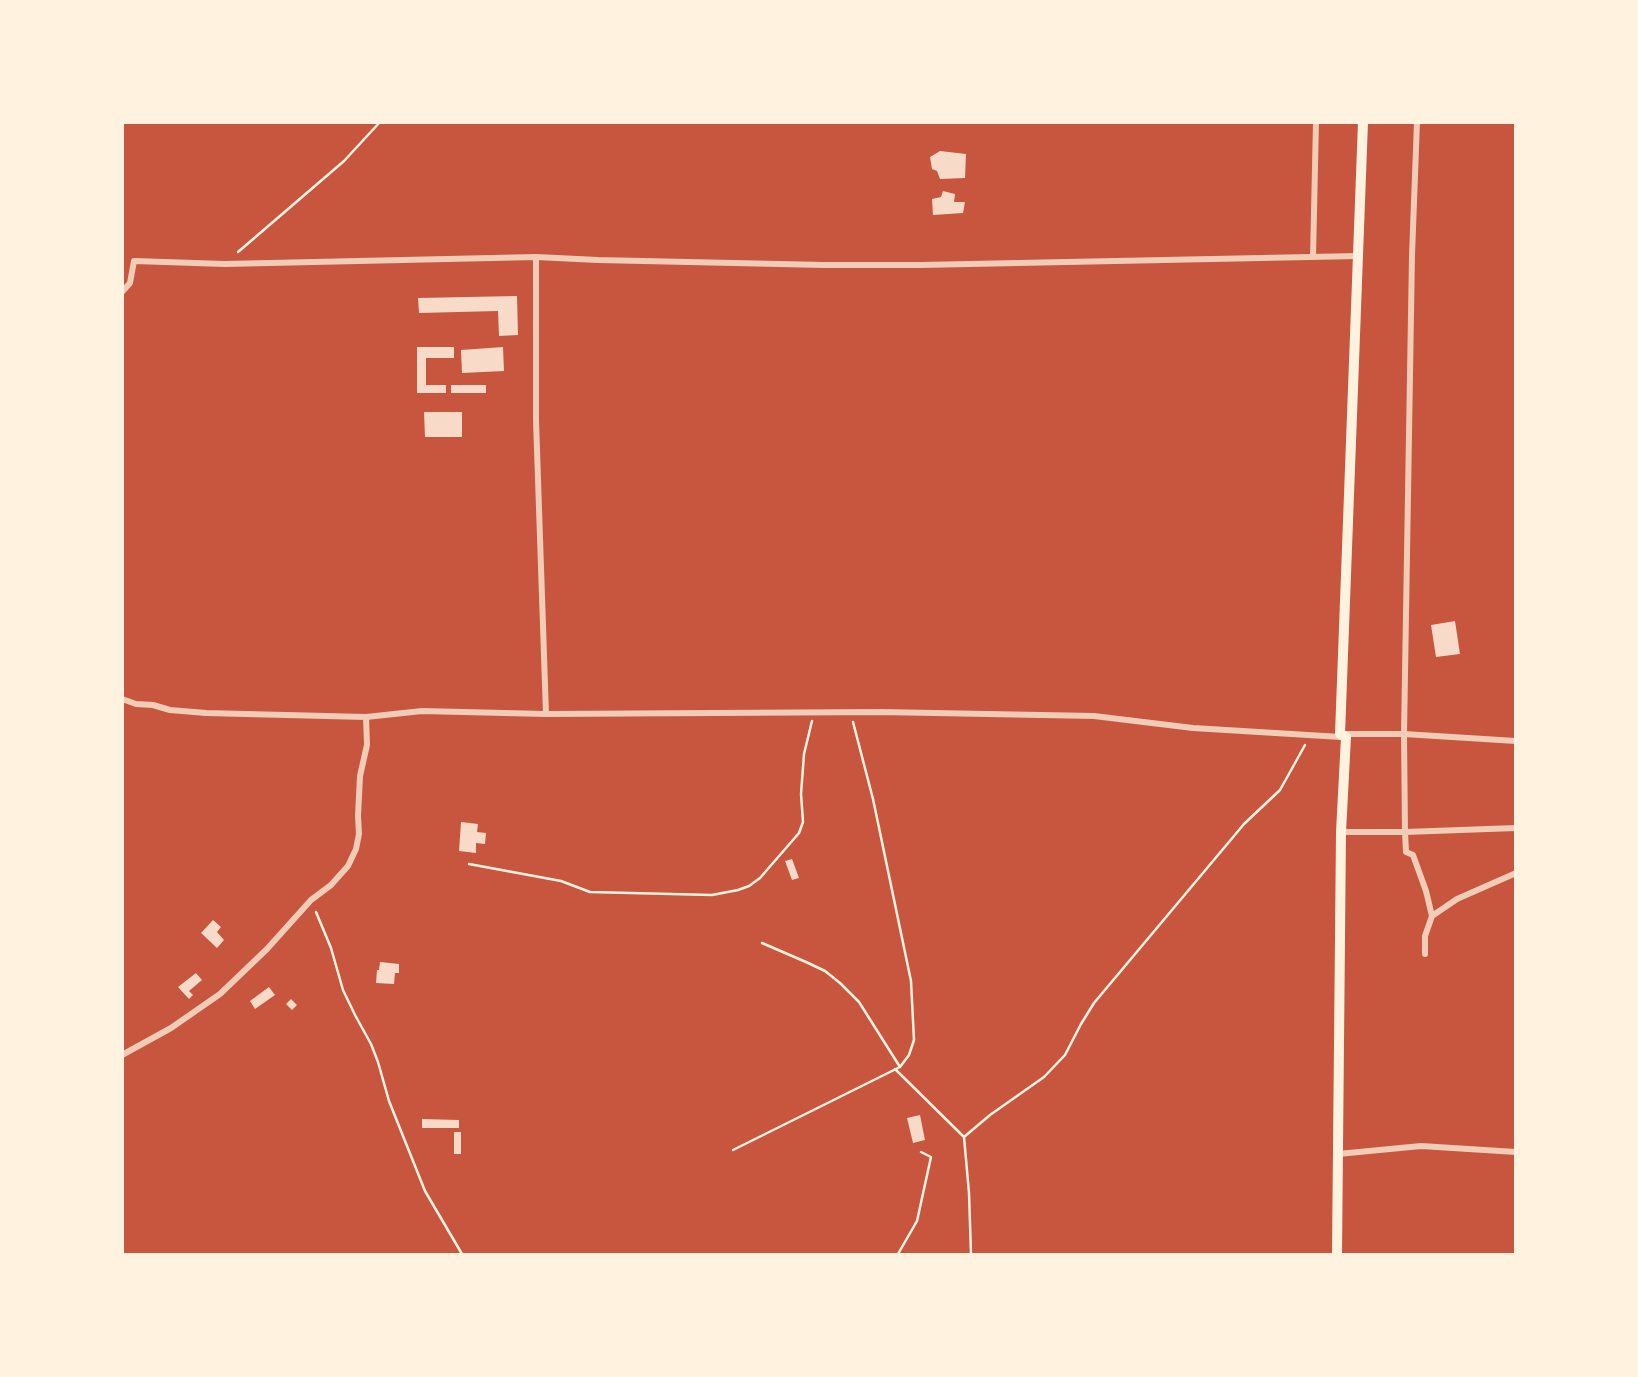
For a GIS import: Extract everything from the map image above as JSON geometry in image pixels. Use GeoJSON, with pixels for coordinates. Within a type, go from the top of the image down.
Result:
{"type":"FeatureCollection","features":[{"type":"Feature","properties":{"kind":"highway"},"geometry":{"type":"LineString","coordinates":[[1337,1255],[1343,736],[1363,122]]}},
{"type":"Feature","properties":{"kind":"street"},"geometry":{"type":"LineString","coordinates":[[1313,257],[1316,122]]}},
{"type":"Feature","properties":{"kind":"street"},"geometry":{"type":"LineString","coordinates":[[1417,122],[1412,256],[1404,734],[1406,852],[1413,855],[1432,916],[1425,936],[1425,954]]}},
{"type":"Feature","properties":{"kind":"street"},"geometry":{"type":"LineString","coordinates":[[122,292],[130,283],[134,261],[225,264],[536,257],[810,265],[921,265],[1357,256]]}},
{"type":"Feature","properties":{"kind":"street"},"geometry":{"type":"LineString","coordinates":[[536,257],[536,420],[546,714]]}},
{"type":"Feature","properties":{"kind":"street"},"geometry":{"type":"LineString","coordinates":[[122,699],[136,704],[206,713],[366,717],[422,711],[546,714],[814,711],[1094,716],[1193,728],[1310,736],[1404,734],[1516,741]]}},
{"type":"Feature","properties":{"kind":"street"},"geometry":{"type":"LineString","coordinates":[[122,1055],[171,1028],[220,994],[267,949],[311,900],[340,877],[348,866],[359,834],[360,776],[367,745],[366,717]]}},
{"type":"Feature","properties":{"kind":"street"},"geometry":{"type":"LineString","coordinates":[[1342,832],[1516,828]]}},
{"type":"Feature","properties":{"kind":"street"},"geometry":{"type":"LineString","coordinates":[[1432,916],[1457,899],[1516,873]]}},
{"type":"Feature","properties":{"kind":"street"},"geometry":{"type":"LineString","coordinates":[[1338,1154],[1421,1146],[1516,1152]]}},
{"type":"Feature","properties":{"kind":"path"},"geometry":{"type":"LineString","coordinates":[[225,264],[344,161],[380,122]]}},
{"type":"Feature","properties":{"kind":"path"},"geometry":{"type":"LineString","coordinates":[[469,864],[550,878],[590,892],[712,895],[749,886],[760,878],[799,833],[803,822],[804,754],[814,711]]}},
{"type":"Feature","properties":{"kind":"path"},"geometry":{"type":"LineString","coordinates":[[733,1150],[897,1068],[908,1055],[914,1040],[911,981],[873,799],[850,712]]}},
{"type":"Feature","properties":{"kind":"path"},"geometry":{"type":"LineString","coordinates":[[964,1137],[1044,1077],[1065,1055],[1094,1003],[1244,824],[1280,790],[1310,736]]}},
{"type":"Feature","properties":{"kind":"path"},"geometry":{"type":"LineString","coordinates":[[311,900],[331,948],[343,990],[371,1044],[393,1110],[425,1191],[462,1255]]}},
{"type":"Feature","properties":{"kind":"path"},"geometry":{"type":"LineString","coordinates":[[762,943],[825,971],[841,983],[859,1002],[897,1068],[964,1137],[971,1255]]}},
{"type":"Feature","properties":{"kind":"path"},"geometry":{"type":"LineString","coordinates":[[898,1255],[917,1221],[931,1157],[921,1152]]}},
{"type":"Feature","properties":{"kind":"building"},"geometry":{"type":"Polygon","coordinates":[[[940,151],[966,154],[965,178],[940,179],[937,171],[932,169],[930,157],[940,151]]]}},
{"type":"Feature","properties":{"kind":"building"},"geometry":{"type":"Polygon","coordinates":[[[943,191],[955,194],[954,202],[965,202],[963,213],[933,215],[932,199],[941,197],[943,191]]]}},
{"type":"Feature","properties":{"kind":"building"},"geometry":{"type":"Polygon","coordinates":[[[517,296],[518,335],[499,336],[498,311],[419,313],[418,298],[517,296]]]}},
{"type":"Feature","properties":{"kind":"building"},"geometry":{"type":"Polygon","coordinates":[[[417,347],[454,347],[454,358],[426,358],[426,385],[446,385],[446,393],[417,393],[417,347]]]}},
{"type":"Feature","properties":{"kind":"building"},"geometry":{"type":"Polygon","coordinates":[[[503,347],[504,371],[462,373],[461,350],[503,347]]]}},
{"type":"Feature","properties":{"kind":"building"},"geometry":{"type":"Polygon","coordinates":[[[451,385],[486,385],[486,393],[451,393],[451,385]]]}},
{"type":"Feature","properties":{"kind":"building"},"geometry":{"type":"Polygon","coordinates":[[[424,412],[462,412],[462,437],[425,437],[424,412]]]}},
{"type":"Feature","properties":{"kind":"building"},"geometry":{"type":"Polygon","coordinates":[[[1455,621],[1460,654],[1436,657],[1431,625],[1455,621]]]}},
{"type":"Feature","properties":{"kind":"building"},"geometry":{"type":"Polygon","coordinates":[[[461,822],[478,824],[477,832],[486,833],[485,844],[476,843],[476,853],[459,851],[461,822]]]}},
{"type":"Feature","properties":{"kind":"building"},"geometry":{"type":"Polygon","coordinates":[[[792,859],[799,878],[792,880],[785,861],[792,859]]]}},
{"type":"Feature","properties":{"kind":"building"},"geometry":{"type":"Polygon","coordinates":[[[213,920],[221,927],[217,932],[224,940],[217,948],[201,933],[213,920]]]}},
{"type":"Feature","properties":{"kind":"building"},"geometry":{"type":"Polygon","coordinates":[[[380,962],[399,964],[399,973],[395,973],[394,984],[376,983],[380,962]]]}},
{"type":"Feature","properties":{"kind":"building"},"geometry":{"type":"Polygon","coordinates":[[[196,973],[202,980],[189,991],[193,995],[189,999],[178,987],[196,973]]]}},
{"type":"Feature","properties":{"kind":"building"},"geometry":{"type":"Polygon","coordinates":[[[269,987],[275,995],[255,1009],[250,1001],[269,987]]]}},
{"type":"Feature","properties":{"kind":"building"},"geometry":{"type":"Polygon","coordinates":[[[291,999],[297,1005],[292,1010],[286,1004],[291,999]]]}},
{"type":"Feature","properties":{"kind":"building"},"geometry":{"type":"Polygon","coordinates":[[[920,1115],[925,1140],[913,1143],[907,1118],[920,1115]]]}},
{"type":"Feature","properties":{"kind":"building"},"geometry":{"type":"Polygon","coordinates":[[[422,1119],[459,1120],[459,1128],[422,1128],[422,1119]]]}},
{"type":"Feature","properties":{"kind":"building"},"geometry":{"type":"Polygon","coordinates":[[[454,1132],[461,1132],[461,1154],[454,1154],[454,1132]]]}}]}
